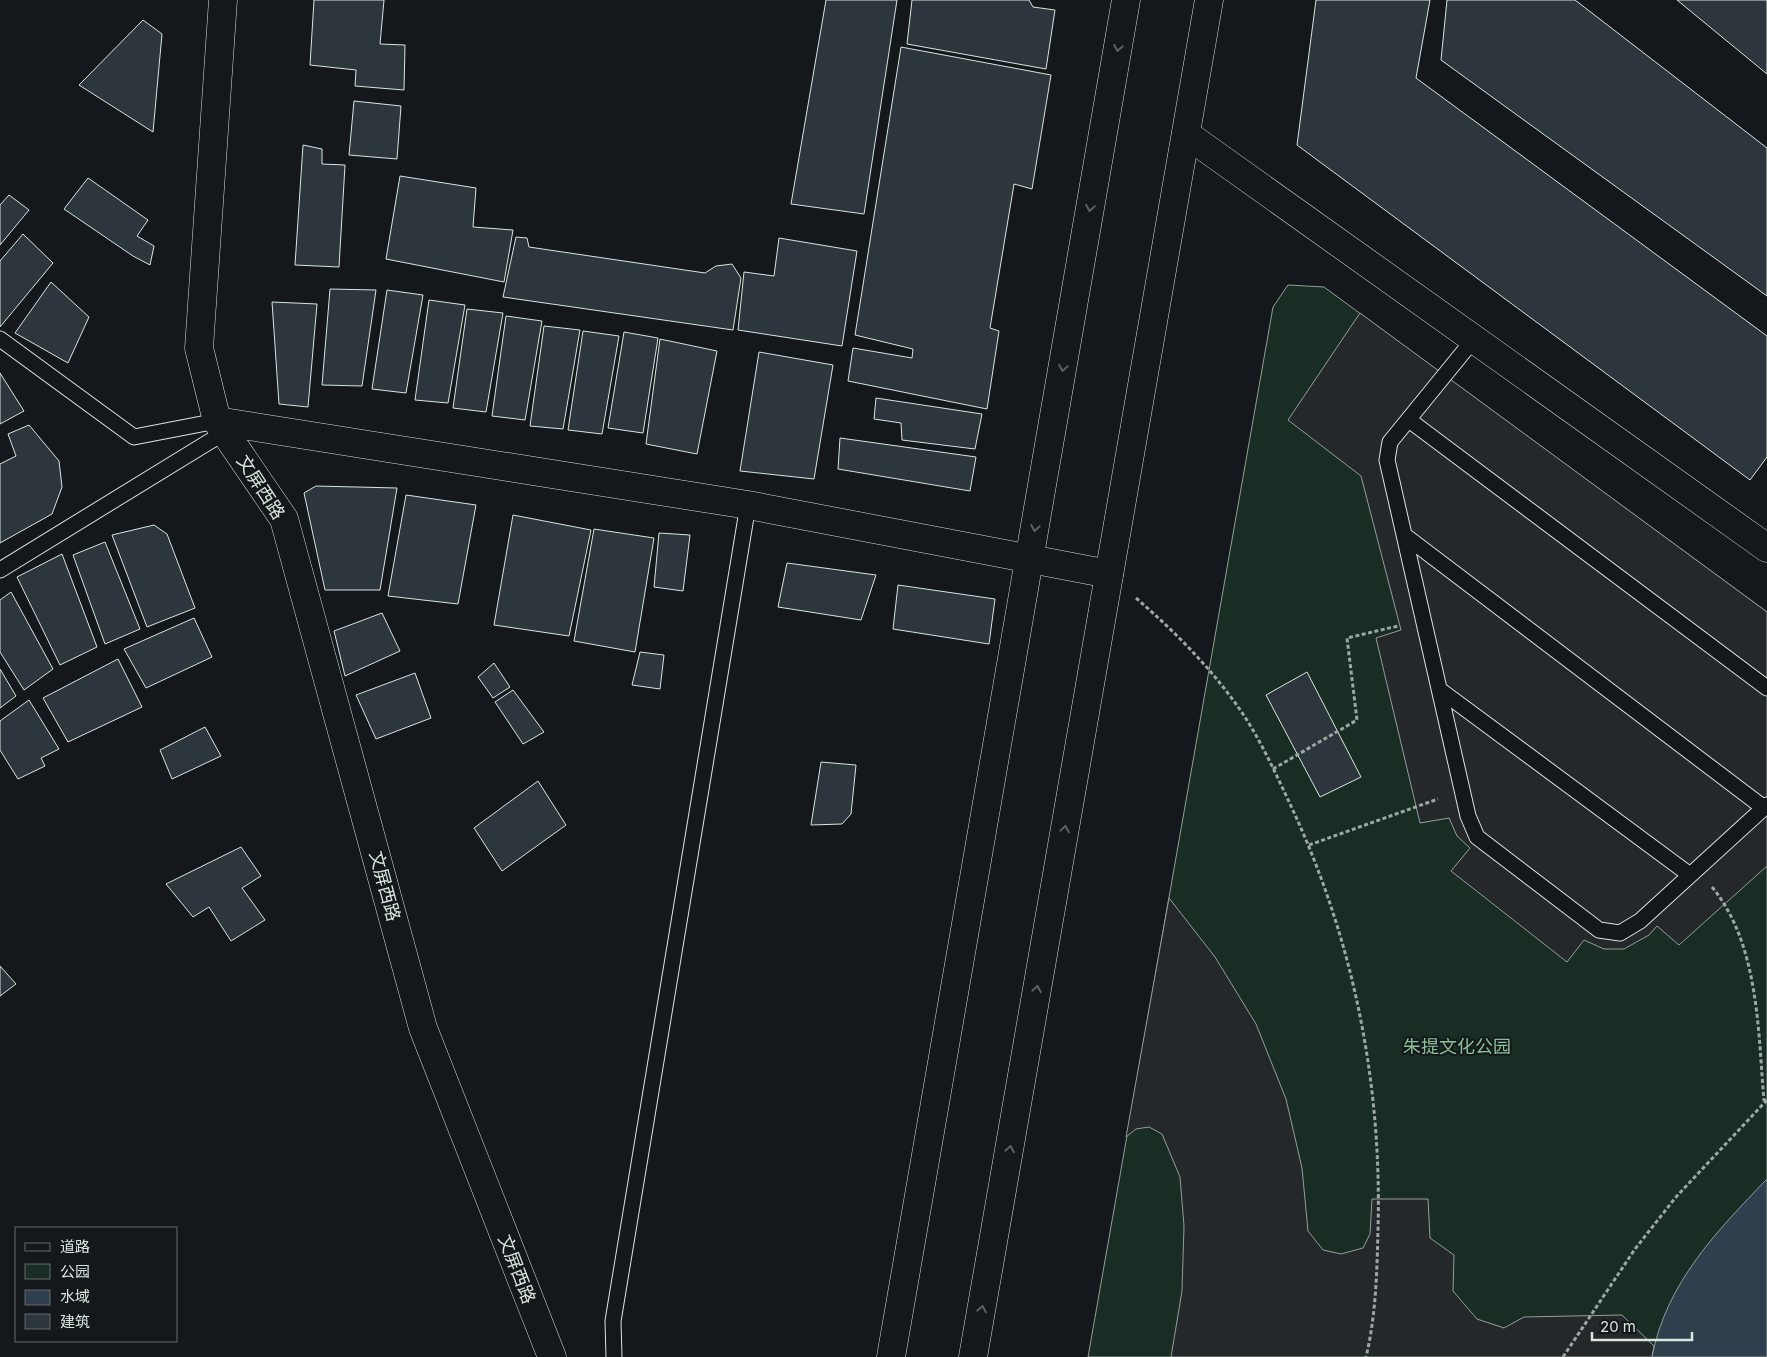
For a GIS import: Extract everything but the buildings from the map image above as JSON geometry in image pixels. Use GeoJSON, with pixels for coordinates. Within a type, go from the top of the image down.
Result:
{"type":"FeatureCollection","features":[{"type":"Feature","properties":{"kind":"main road"},"geometry":{"type":"LineString","coordinates":[[223,0],[199,348],[221,426],[748,504],[1109,574]]}},
{"type":"Feature","properties":{"kind":"main road"},"geometry":{"type":"LineString","coordinates":[[892,1357],[1126,0]]}},
{"type":"Feature","properties":{"kind":"main road"},"geometry":{"type":"LineString","coordinates":[[973,1357],[1209,0]]}},
{"type":"Feature","properties":{"kind":"main road"},"geometry":{"type":"LineString","coordinates":[[1186,134],[1767,548]]}},
{"type":"Feature","properties":{"kind":"main road","name":"文屏西路"},"geometry":{"type":"LineString","coordinates":[[221,426],[284,519],[424,1028],[552,1357]]}},
{"type":"Feature","properties":{"kind":"lane"},"geometry":{"type":"LineString","coordinates":[[0,339],[134,437],[221,426]]}},
{"type":"Feature","properties":{"kind":"lane"},"geometry":{"type":"LineString","coordinates":[[1404,535],[1765,807],[1640,921],[1620,933],[1598,930],[1477,837],[1468,816],[1440,690],[1423,620],[1387,460],[1390,442],[1474,339]]}},
{"type":"Feature","properties":{"kind":"lane"},"geometry":{"type":"LineString","coordinates":[[1409,420],[1767,688]]}},
{"type":"Feature","properties":{"kind":"lane"},"geometry":{"type":"LineString","coordinates":[[0,570],[221,426]]}},
{"type":"Feature","properties":{"kind":"lane"},"geometry":{"type":"LineString","coordinates":[[614,1357],[613,1321],[748,504]]}},
{"type":"Feature","properties":{"kind":"lane"},"geometry":{"type":"LineString","coordinates":[[1440,690],[1694,872]]}},
{"type":"Feature","properties":{"kind":"path"},"geometry":{"type":"LineString","coordinates":[[1109,574],[1182,639],[1236,704],[1273,769],[1309,845],[1342,939],[1360,1011],[1374,1095],[1380,1180],[1378,1266],[1366,1357]]}},
{"type":"Feature","properties":{"kind":"path"},"geometry":{"type":"LineString","coordinates":[[1273,769],[1358,720],[1347,638],[1423,620]]}},
{"type":"Feature","properties":{"kind":"path"},"geometry":{"type":"LineString","coordinates":[[1309,845],[1462,791]]}},
{"type":"Feature","properties":{"kind":"path"},"geometry":{"type":"LineString","coordinates":[[1563,1357],[1635,1249],[1683,1190],[1766,1101],[1756,1005],[1746,960],[1735,924],[1722,900],[1694,872]]}},
{"type":"Feature","properties":{"kind":"green space","name":"朱提文化公园"},"geometry":{"type":"Polygon","coordinates":[[[1288,285],[1324,287],[1767,612],[1767,1357],[1088,1357],[1273,307],[1288,285]]]}},
{"type":"Feature","properties":{"kind":"shaded area"},"geometry":{"type":"Polygon","coordinates":[[[1360,313],[1767,612],[1767,866],[1679,945],[1657,926],[1649,935],[1624,949],[1604,949],[1584,940],[1567,962],[1451,871],[1470,848],[1457,836],[1449,818],[1420,823],[1376,638],[1401,630],[1361,476],[1288,420],[1360,313]]]}},
{"type":"Feature","properties":{"kind":"shaded area"},"geometry":{"type":"Polygon","coordinates":[[[1169,898],[1215,957],[1256,1024],[1286,1099],[1302,1168],[1308,1231],[1323,1250],[1341,1254],[1363,1248],[1370,1234],[1372,1199],[1428,1199],[1430,1238],[1454,1255],[1453,1291],[1477,1319],[1504,1328],[1524,1317],[1622,1315],[1654,1346],[1652,1357],[1171,1357],[1182,1291],[1184,1226],[1180,1177],[1162,1134],[1149,1127],[1136,1129],[1126,1137],[1169,898]]]}},
{"type":"Feature","properties":{"kind":"water"},"geometry":{"type":"Polygon","coordinates":[[[1767,1179],[1767,1357],[1652,1357],[1659,1330],[1681,1282],[1712,1239],[1767,1179]]]}}]}
